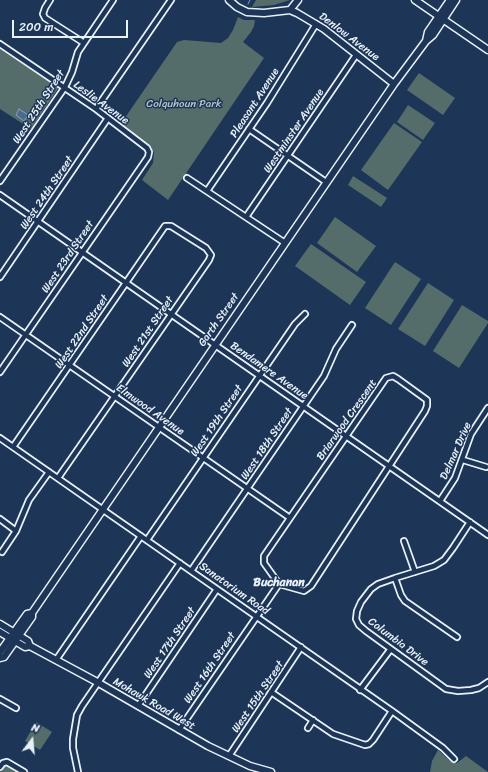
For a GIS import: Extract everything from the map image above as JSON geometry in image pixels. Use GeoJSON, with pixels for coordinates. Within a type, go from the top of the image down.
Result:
{"type":"FeatureCollection","features":[{"type":"Feature","properties":{"kind":"main road"},"geometry":{"type":"LineString","coordinates":[[229,0],[237,7],[247,12],[264,13],[290,10],[298,0]]}},
{"type":"Feature","properties":{"kind":"main road"},"geometry":{"type":"LineString","coordinates":[[415,0],[488,50]]}},
{"type":"Feature","properties":{"kind":"main road","name":"Garth Street"},"geometry":{"type":"LineString","coordinates":[[441,18],[450,0]]}},
{"type":"Feature","properties":{"kind":"main road","name":"Garth Street"},"geometry":{"type":"LineString","coordinates":[[0,658],[4,657],[27,614],[32,613],[326,182],[394,84],[426,41],[428,32],[456,0]]}},
{"type":"Feature","properties":{"kind":"main road","name":"Denlow Avenue"},"geometry":{"type":"LineString","coordinates":[[290,10],[316,24],[394,84]]}},
{"type":"Feature","properties":{"kind":"main road","name":"Mohawk Road West"},"geometry":{"type":"LineString","coordinates":[[0,624],[25,647],[30,646],[97,682],[179,730],[249,768],[271,772]]}},
{"type":"Feature","properties":{"kind":"main road","name":"Mohawk Road West"},"geometry":{"type":"LineString","coordinates":[[0,632],[14,637]]}},
{"type":"Feature","properties":{"kind":"main road","name":"Garth Street"},"geometry":{"type":"LineString","coordinates":[[0,652],[14,637]]}},
{"type":"Feature","properties":{"kind":"street"},"geometry":{"type":"LineString","coordinates":[[50,0],[43,14],[45,18],[84,43]]}},
{"type":"Feature","properties":{"kind":"street","name":"West 25th Street"},"geometry":{"type":"LineString","coordinates":[[0,181],[65,88],[78,52],[113,0]]}},
{"type":"Feature","properties":{"kind":"street"},"geometry":{"type":"LineString","coordinates":[[96,109],[171,0]]}},
{"type":"Feature","properties":{"kind":"street","name":"Pleasant Avenue"},"geometry":{"type":"LineString","coordinates":[[207,191],[267,103],[316,24]]}},
{"type":"Feature","properties":{"kind":"street","name":"Leslie Avenue"},"geometry":{"type":"LineString","coordinates":[[0,44],[96,109],[147,148],[149,152]]}},
{"type":"Feature","properties":{"kind":"street","name":"Westminster Avenue"},"geometry":{"type":"LineString","coordinates":[[246,217],[356,55]]}},
{"type":"Feature","properties":{"kind":"street","name":"West 24th Street"},"geometry":{"type":"LineString","coordinates":[[0,277],[108,118]]}},
{"type":"Feature","properties":{"kind":"street"},"geometry":{"type":"LineString","coordinates":[[249,129],[326,182]]}},
{"type":"Feature","properties":{"kind":"street","name":"West 23rd Street"},"geometry":{"type":"LineString","coordinates":[[0,372],[148,157],[149,152]]}},
{"type":"Feature","properties":{"kind":"street"},"geometry":{"type":"LineString","coordinates":[[187,178],[285,243]]}},
{"type":"Feature","properties":{"kind":"street","name":"Bendamere Avenue"},"geometry":{"type":"LineString","coordinates":[[0,195],[488,535]]}},
{"type":"Feature","properties":{"kind":"street","name":"West 21st Street"},"geometry":{"type":"LineString","coordinates":[[58,478],[211,255],[206,248],[170,226],[165,226]]}},
{"type":"Feature","properties":{"kind":"street","name":"West 22nd Street"},"geometry":{"type":"LineString","coordinates":[[14,447],[165,226]]}},
{"type":"Feature","properties":{"kind":"street","name":"West 19th Street"},"geometry":{"type":"LineString","coordinates":[[147,540],[259,375],[295,324],[305,314]]}},
{"type":"Feature","properties":{"kind":"street","name":"Elmwood Avenue"},"geometry":{"type":"LineString","coordinates":[[0,317],[290,518]]}},
{"type":"Feature","properties":{"kind":"street","name":"West 18th Street"},"geometry":{"type":"LineString","coordinates":[[191,571],[324,376],[336,349],[352,325]]}},
{"type":"Feature","properties":{"kind":"street","name":"Briarwood Crescent"},"geometry":{"type":"LineString","coordinates":[[393,376],[424,397],[427,400],[428,406],[390,466],[308,590],[304,591],[279,584],[263,560],[264,556],[386,378],[393,376]]}},
{"type":"Feature","properties":{"kind":"street","name":"Delmar Drive"},"geometry":{"type":"LineString","coordinates":[[440,501],[453,484],[463,460],[471,434],[488,408]]}},
{"type":"Feature","properties":{"kind":"street","name":"Sanatorium Road"},"geometry":{"type":"LineString","coordinates":[[0,438],[392,711],[443,748],[454,759]]}},
{"type":"Feature","properties":{"kind":"street"},"geometry":{"type":"LineString","coordinates":[[463,460],[486,467]]}},
{"type":"Feature","properties":{"kind":"street"},"geometry":{"type":"LineString","coordinates":[[2,552],[16,531],[26,506],[49,472]]}},
{"type":"Feature","properties":{"kind":"street"},"geometry":{"type":"LineString","coordinates":[[0,519],[16,531]]}},
{"type":"Feature","properties":{"kind":"street","name":"Columbia Drive"},"geometry":{"type":"LineString","coordinates":[[470,522],[444,560],[434,566],[378,584],[371,589],[361,602],[357,611],[356,619],[359,625],[390,650],[446,689],[458,691],[471,690],[479,688],[488,682]]}},
{"type":"Feature","properties":{"kind":"street"},"geometry":{"type":"LineString","coordinates":[[56,660],[141,536]]}},
{"type":"Feature","properties":{"kind":"street"},"geometry":{"type":"LineString","coordinates":[[404,541],[415,572]]}},
{"type":"Feature","properties":{"kind":"street"},"geometry":{"type":"LineString","coordinates":[[78,772],[73,748],[74,727],[82,706],[180,563]]}},
{"type":"Feature","properties":{"kind":"street"},"geometry":{"type":"LineString","coordinates":[[395,578],[401,595],[405,601],[457,637]]}},
{"type":"Feature","properties":{"kind":"street"},"geometry":{"type":"LineString","coordinates":[[256,616],[279,584]]}},
{"type":"Feature","properties":{"kind":"street","name":"West 17th Street"},"geometry":{"type":"LineString","coordinates":[[138,706],[217,589]]}},
{"type":"Feature","properties":{"kind":"street","name":"West 16th Street"},"geometry":{"type":"LineString","coordinates":[[179,730],[256,616]]}},
{"type":"Feature","properties":{"kind":"street","name":"West 15th Street"},"geometry":{"type":"LineString","coordinates":[[229,756],[301,647]]}},
{"type":"Feature","properties":{"kind":"street"},"geometry":{"type":"LineString","coordinates":[[360,690],[390,650]]}},
{"type":"Feature","properties":{"kind":"street"},"geometry":{"type":"LineString","coordinates":[[271,692],[333,734],[365,745],[369,744],[373,740],[392,711]]}},
{"type":"Feature","properties":{"kind":"street"},"geometry":{"type":"LineString","coordinates":[[0,699],[16,708]]}},
{"type":"Feature","properties":{"kind":"street"},"geometry":{"type":"LineString","coordinates":[[308,728],[313,720]]}},
{"type":"Feature","properties":{"kind":"street"},"geometry":{"type":"LineString","coordinates":[[0,767],[3,763],[7,762],[24,772]]}},
{"type":"Feature","properties":{"kind":"green space"},"geometry":{"type":"Polygon","coordinates":[[[256,0],[290,0],[274,5],[252,7],[256,0]]]}},
{"type":"Feature","properties":{"kind":"green space","name":"Colquhoun Park"},"geometry":{"type":"Polygon","coordinates":[[[238,17],[244,20],[255,20],[251,32],[243,42],[264,58],[168,200],[142,180],[153,163],[154,152],[120,125],[177,42],[184,40],[221,43],[228,38],[238,17]]]}},
{"type":"Feature","properties":{"kind":"green space"},"geometry":{"type":"Polygon","coordinates":[[[0,48],[59,87],[31,129],[0,109],[0,48]]]}},
{"type":"Feature","properties":{"kind":"green space"},"geometry":{"type":"Polygon","coordinates":[[[419,73],[455,98],[443,115],[407,90],[419,73]]]}},
{"type":"Feature","properties":{"kind":"green space"},"geometry":{"type":"Polygon","coordinates":[[[408,105],[435,123],[423,140],[397,122],[408,105]]]}},
{"type":"Feature","properties":{"kind":"green space"},"geometry":{"type":"Polygon","coordinates":[[[394,123],[422,142],[388,190],[361,170],[394,123]]]}},
{"type":"Feature","properties":{"kind":"green space"},"geometry":{"type":"Polygon","coordinates":[[[353,176],[387,198],[381,207],[348,185],[353,176]]]}},
{"type":"Feature","properties":{"kind":"green space"},"geometry":{"type":"Polygon","coordinates":[[[335,217],[376,246],[357,272],[317,243],[335,217]]]}},
{"type":"Feature","properties":{"kind":"green space"},"geometry":{"type":"Polygon","coordinates":[[[311,244],[366,282],[350,305],[295,266],[311,244]]]}},
{"type":"Feature","properties":{"kind":"green space"},"geometry":{"type":"Polygon","coordinates":[[[395,262],[421,279],[391,325],[365,308],[395,262]]]}},
{"type":"Feature","properties":{"kind":"green space"},"geometry":{"type":"Polygon","coordinates":[[[428,283],[454,300],[425,346],[398,329],[428,283]]]}},
{"type":"Feature","properties":{"kind":"green space"},"geometry":{"type":"Polygon","coordinates":[[[462,305],[488,321],[488,323],[459,368],[433,351],[462,305]]]}},
{"type":"Feature","properties":{"kind":"green space"},"geometry":{"type":"Polygon","coordinates":[[[36,722],[52,732],[40,750],[25,741],[36,722]]]}},
{"type":"Feature","properties":{"kind":"green space"},"geometry":{"type":"Polygon","coordinates":[[[438,750],[450,761],[457,763],[466,756],[488,772],[430,772],[432,761],[438,750]]]}},
{"type":"Feature","properties":{"kind":"green space"},"geometry":{"type":"Polygon","coordinates":[[[6,766],[9,766],[19,772],[1,772],[6,766]]]}},
{"type":"Feature","properties":{"kind":"water"},"geometry":{"type":"Polygon","coordinates":[[[19,109],[28,115],[24,121],[16,115],[19,109]]]}},
{"type":"Feature","properties":{"kind":"waterway"},"geometry":{"type":"LineString","coordinates":[[248,4],[250,0]]}},
{"type":"Feature","properties":{"kind":"district","name":"Buchanan"},"geometry":{"type":"Point","coordinates":[279,583]}}]}
